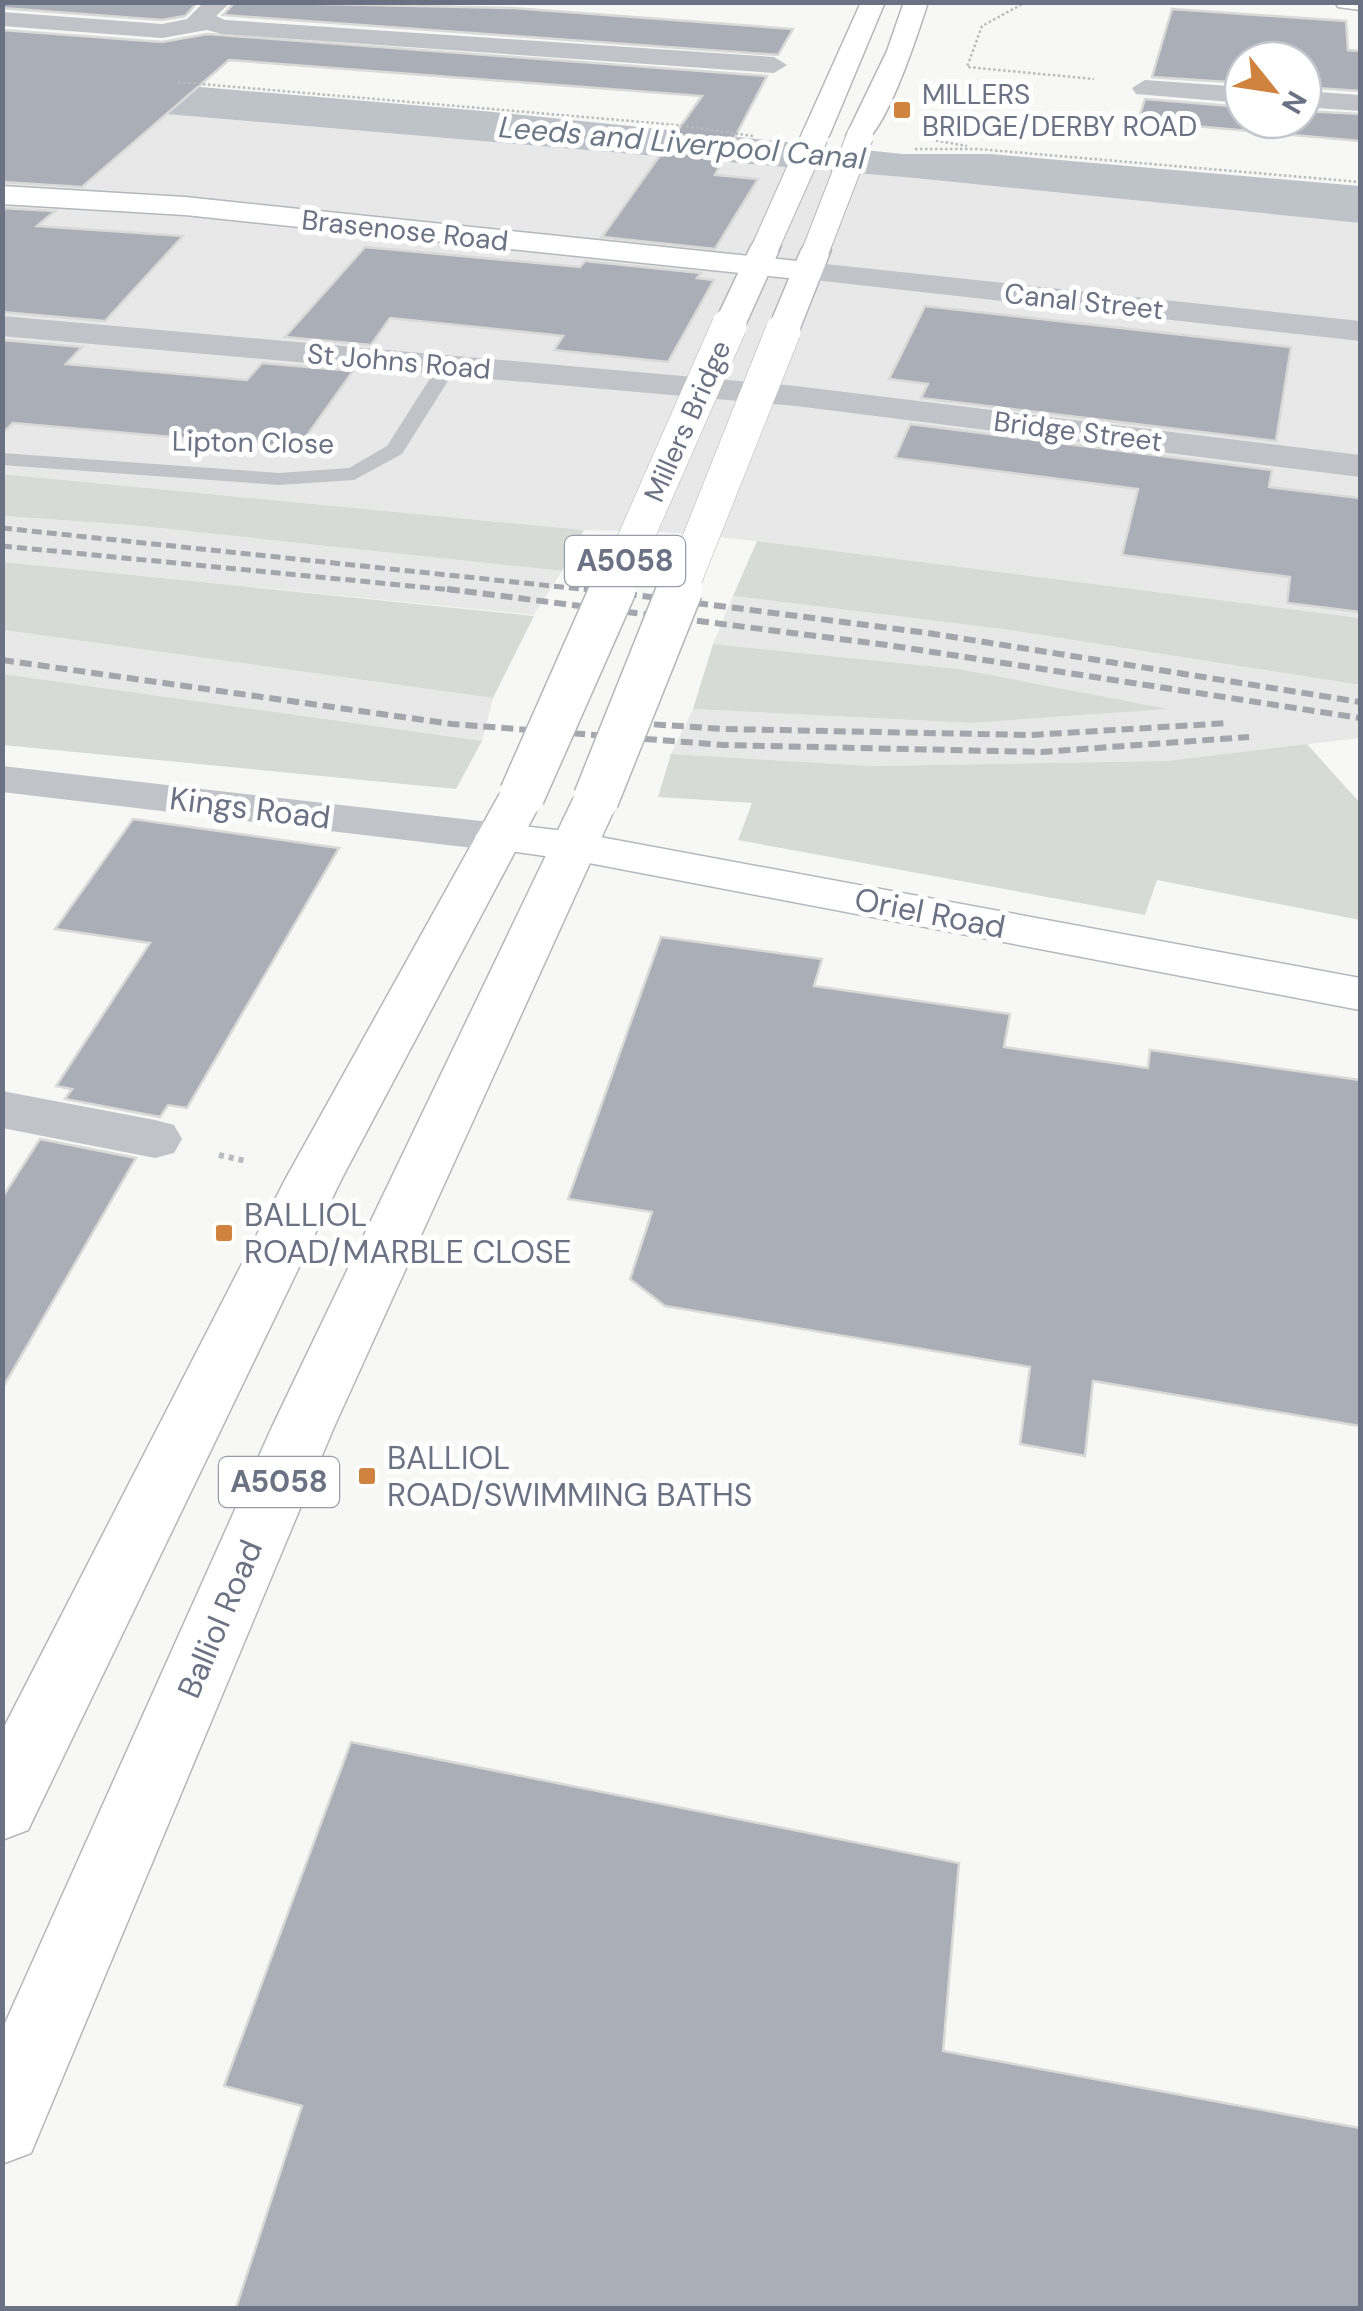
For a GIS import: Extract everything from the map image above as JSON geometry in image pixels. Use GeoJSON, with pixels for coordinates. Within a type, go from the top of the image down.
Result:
{"type":"FeatureCollection","features":[{"type":"Feature","properties":{"kind":"main road","name":"Millers Bridge"},"geometry":{"type":"LineString","coordinates":[[510,816],[873,2]]}},
{"type":"Feature","properties":{"kind":"main road","name":"Millers Bridge"},"geometry":{"type":"LineString","coordinates":[[584,823],[916,2]]}},
{"type":"Feature","properties":{"kind":"main road"},"geometry":{"type":"LineString","coordinates":[[1346,2],[1360,4]]}},
{"type":"Feature","properties":{"kind":"main road","name":"Brasenose Road"},"geometry":{"type":"LineString","coordinates":[[2,195],[185,206],[811,261]]}},
{"type":"Feature","properties":{"kind":"main road","name":"Oriel Road"},"geometry":{"type":"LineString","coordinates":[[510,816],[584,823],[1360,994]]}},
{"type":"Feature","properties":{"kind":"main road","name":"A5058"},"geometry":{"type":"LineString","coordinates":[[2,1806],[314,1178],[510,816]]}},
{"type":"Feature","properties":{"kind":"main road","name":"Balliol Road"},"geometry":{"type":"LineString","coordinates":[[2,2124],[303,1427],[584,823]]}},
{"type":"Feature","properties":{"kind":"street"},"geometry":{"type":"LineString","coordinates":[[2,20],[162,31],[215,12],[222,27],[774,65]]}},
{"type":"Feature","properties":{"kind":"street"},"geometry":{"type":"LineString","coordinates":[[1144,88],[1223,94]]}},
{"type":"Feature","properties":{"kind":"street"},"geometry":{"type":"LineString","coordinates":[[1323,100],[1360,103]]}},
{"type":"Feature","properties":{"kind":"street","name":"Canal Street"},"geometry":{"type":"LineString","coordinates":[[811,261],[1360,331]]}},
{"type":"Feature","properties":{"kind":"street","name":"St Johns Road"},"geometry":{"type":"LineString","coordinates":[[2,326],[796,396]]}},
{"type":"Feature","properties":{"kind":"street","name":"Bridge Street"},"geometry":{"type":"LineString","coordinates":[[796,396],[1360,466]]}},
{"type":"Feature","properties":{"kind":"street","name":"Kings Road"},"geometry":{"type":"LineString","coordinates":[[2,779],[510,816]]}},
{"type":"Feature","properties":{"kind":"street"},"geometry":{"type":"LineString","coordinates":[[2,1108],[155,1140]]}},
{"type":"Feature","properties":{"kind":"lane","name":"Lipton Close"},"geometry":{"type":"LineString","coordinates":[[2,459],[280,479],[354,474],[395,450],[448,365]]}},
{"type":"Feature","properties":{"kind":"path"},"geometry":{"type":"LineString","coordinates":[[1026,2],[982,26],[966,68],[1070,75],[1144,88]]}},
{"type":"Feature","properties":{"kind":"path"},"geometry":{"type":"LineString","coordinates":[[161,81],[678,125],[762,136]]}},
{"type":"Feature","properties":{"kind":"path"},"geometry":{"type":"LineString","coordinates":[[907,149],[978,149],[1360,182]]}},
{"type":"Feature","properties":{"kind":"path"},"geometry":{"type":"LineString","coordinates":[[155,1140],[314,1178]]}},
{"type":"Feature","properties":{"kind":"shaded area"},"geometry":{"type":"Polygon","coordinates":[[[2,100],[914,178],[1360,223],[1360,618],[757,541],[664,532],[583,530],[3,474],[2,100]]]}},
{"type":"Feature","properties":{"kind":"shaded area"},"geometry":{"type":"Polygon","coordinates":[[[2,474],[584,530],[562,571],[131,525],[3,516],[2,474]]]}},
{"type":"Feature","properties":{"kind":"shaded area"},"geometry":{"type":"Polygon","coordinates":[[[2,516],[131,525],[562,571],[534,615],[3,562],[2,516]]]}},
{"type":"Feature","properties":{"kind":"shaded area"},"geometry":{"type":"Polygon","coordinates":[[[757,541],[1360,618],[1360,685],[1010,630],[733,596],[757,541]]]}},
{"type":"Feature","properties":{"kind":"shaded area"},"geometry":{"type":"Polygon","coordinates":[[[3,562],[534,616],[493,698],[3,630],[3,562]]]}},
{"type":"Feature","properties":{"kind":"shaded area"},"geometry":{"type":"Polygon","coordinates":[[[733,596],[1010,630],[1360,685],[1360,738],[1167,761],[872,766],[671,754],[693,709],[971,723],[1163,709],[959,669],[713,644],[733,596]]]}},
{"type":"Feature","properties":{"kind":"shaded area"},"geometry":{"type":"Polygon","coordinates":[[[3,630],[493,698],[482,741],[3,674],[3,630]]]}},
{"type":"Feature","properties":{"kind":"shaded area"},"geometry":{"type":"Polygon","coordinates":[[[713,644],[959,669],[1168,709],[971,723],[693,709],[713,644]]]}},
{"type":"Feature","properties":{"kind":"shaded area"},"geometry":{"type":"Polygon","coordinates":[[[3,674],[482,741],[456,789],[3,745],[3,674]]]}},
{"type":"Feature","properties":{"kind":"shaded area"},"geometry":{"type":"Polygon","coordinates":[[[1307,744],[1360,803],[1360,920],[1157,880],[1145,915],[738,840],[752,803],[658,797],[671,754],[872,766],[1166,761],[1307,744]]]}},
{"type":"Feature","properties":{"kind":"water","name":"Leeds and Liverpool Canal"},"geometry":{"type":"Polygon","coordinates":[[[2,70],[483,111],[903,154],[990,154],[1360,186],[1360,223],[914,178],[3,100],[2,70]]]}},
{"type":"Feature","properties":{"kind":"building"},"geometry":{"type":"Polygon","coordinates":[[[2,2],[198,2],[185,16],[162,20],[2,8],[2,2]]]}},
{"type":"Feature","properties":{"kind":"building"},"geometry":{"type":"Polygon","coordinates":[[[235,2],[513,8],[793,29],[778,55],[223,15],[235,2]]]}},
{"type":"Feature","properties":{"kind":"building"},"geometry":{"type":"Polygon","coordinates":[[[1172,9],[1346,21],[1348,50],[1360,51],[1360,91],[1323,88],[1323,40],[1223,40],[1223,82],[1152,77],[1172,9]]]}},
{"type":"Feature","properties":{"kind":"building"},"geometry":{"type":"Polygon","coordinates":[[[2,30],[162,42],[207,34],[767,76],[715,175],[758,179],[715,249],[602,237],[702,96],[229,60],[82,187],[2,182],[2,30]]]}},
{"type":"Feature","properties":{"kind":"building"},"geometry":{"type":"Polygon","coordinates":[[[1145,99],[1223,105],[1223,129],[1138,121],[1145,99]]]}},
{"type":"Feature","properties":{"kind":"building"},"geometry":{"type":"Polygon","coordinates":[[[1323,112],[1360,114],[1360,141],[1323,138],[1323,112]]]}},
{"type":"Feature","properties":{"kind":"building"},"geometry":{"type":"Polygon","coordinates":[[[2,208],[55,211],[37,226],[183,236],[105,321],[2,312],[2,208]]]}},
{"type":"Feature","properties":{"kind":"building"},"geometry":{"type":"Polygon","coordinates":[[[365,247],[580,267],[585,261],[701,273],[697,278],[714,280],[668,362],[554,350],[563,336],[390,318],[371,345],[285,337],[365,247]]]}},
{"type":"Feature","properties":{"kind":"building"},"geometry":{"type":"Polygon","coordinates":[[[925,306],[1291,347],[1276,441],[921,398],[928,384],[889,379],[925,306]]]}},
{"type":"Feature","properties":{"kind":"building"},"geometry":{"type":"Polygon","coordinates":[[[2,340],[82,347],[66,364],[247,380],[262,363],[353,371],[298,448],[13,423],[2,434],[2,340]]]}},
{"type":"Feature","properties":{"kind":"building"},"geometry":{"type":"Polygon","coordinates":[[[910,424],[1272,470],[1269,487],[1360,498],[1360,612],[1287,603],[1290,577],[1122,555],[1138,489],[895,458],[910,424]]]}},
{"type":"Feature","properties":{"kind":"building"},"geometry":{"type":"Polygon","coordinates":[[[133,819],[339,848],[187,1108],[168,1105],[160,1117],[65,1099],[72,1089],[56,1086],[150,943],[55,929],[133,819]]]}},
{"type":"Feature","properties":{"kind":"building"},"geometry":{"type":"Polygon","coordinates":[[[661,937],[822,959],[814,986],[1010,1014],[1004,1047],[1148,1068],[1150,1050],[1360,1080],[1360,1426],[1093,1381],[1085,1456],[1020,1444],[1030,1367],[665,1306],[630,1279],[652,1212],[568,1199],[661,937]]]}},
{"type":"Feature","properties":{"kind":"building"},"geometry":{"type":"Polygon","coordinates":[[[40,1139],[136,1158],[2,1389],[2,1198],[40,1139]]]}},
{"type":"Feature","properties":{"kind":"building"},"geometry":{"type":"Polygon","coordinates":[[[351,1742],[959,1863],[943,2051],[1360,2128],[1360,2308],[236,2308],[302,2106],[224,2086],[351,1742]]]}},
{"type":"Feature","properties":{"kind":"railway"},"geometry":{"type":"LineString","coordinates":[[2,528],[609,592]]}},
{"type":"Feature","properties":{"kind":"railway"},"geometry":{"type":"LineString","coordinates":[[2,546],[466,591]]}},
{"type":"Feature","properties":{"kind":"railway"},"geometry":{"type":"LineString","coordinates":[[447,589],[466,591]]}},
{"type":"Feature","properties":{"kind":"railway"},"geometry":{"type":"LineString","coordinates":[[589,589],[928,633],[1360,702]]}},
{"type":"Feature","properties":{"kind":"railway"},"geometry":{"type":"LineString","coordinates":[[466,591],[472,592]]}},
{"type":"Feature","properties":{"kind":"railway"},"geometry":{"type":"LineString","coordinates":[[466,591],[887,645],[1360,718]]}},
{"type":"Feature","properties":{"kind":"railway"},"geometry":{"type":"LineString","coordinates":[[2,660],[452,724],[724,745],[1041,752],[1249,737]]}},
{"type":"Feature","properties":{"kind":"railway"},"geometry":{"type":"LineString","coordinates":[[618,722],[724,729],[1031,735],[1229,723]]}},
{"type":"Feature","properties":{"kind":"place","name":"MILLERS BRIDGE/DERBY ROAD"},"geometry":{"type":"Point","coordinates":[902,110]}},
{"type":"Feature","properties":{"kind":"place","name":"BALLIOL ROAD/MARBLE CLOSE"},"geometry":{"type":"Point","coordinates":[224,1233]}},
{"type":"Feature","properties":{"kind":"place","name":"BALLIOL ROAD/SWIMMING BATHS"},"geometry":{"type":"Point","coordinates":[367,1476]}}]}
